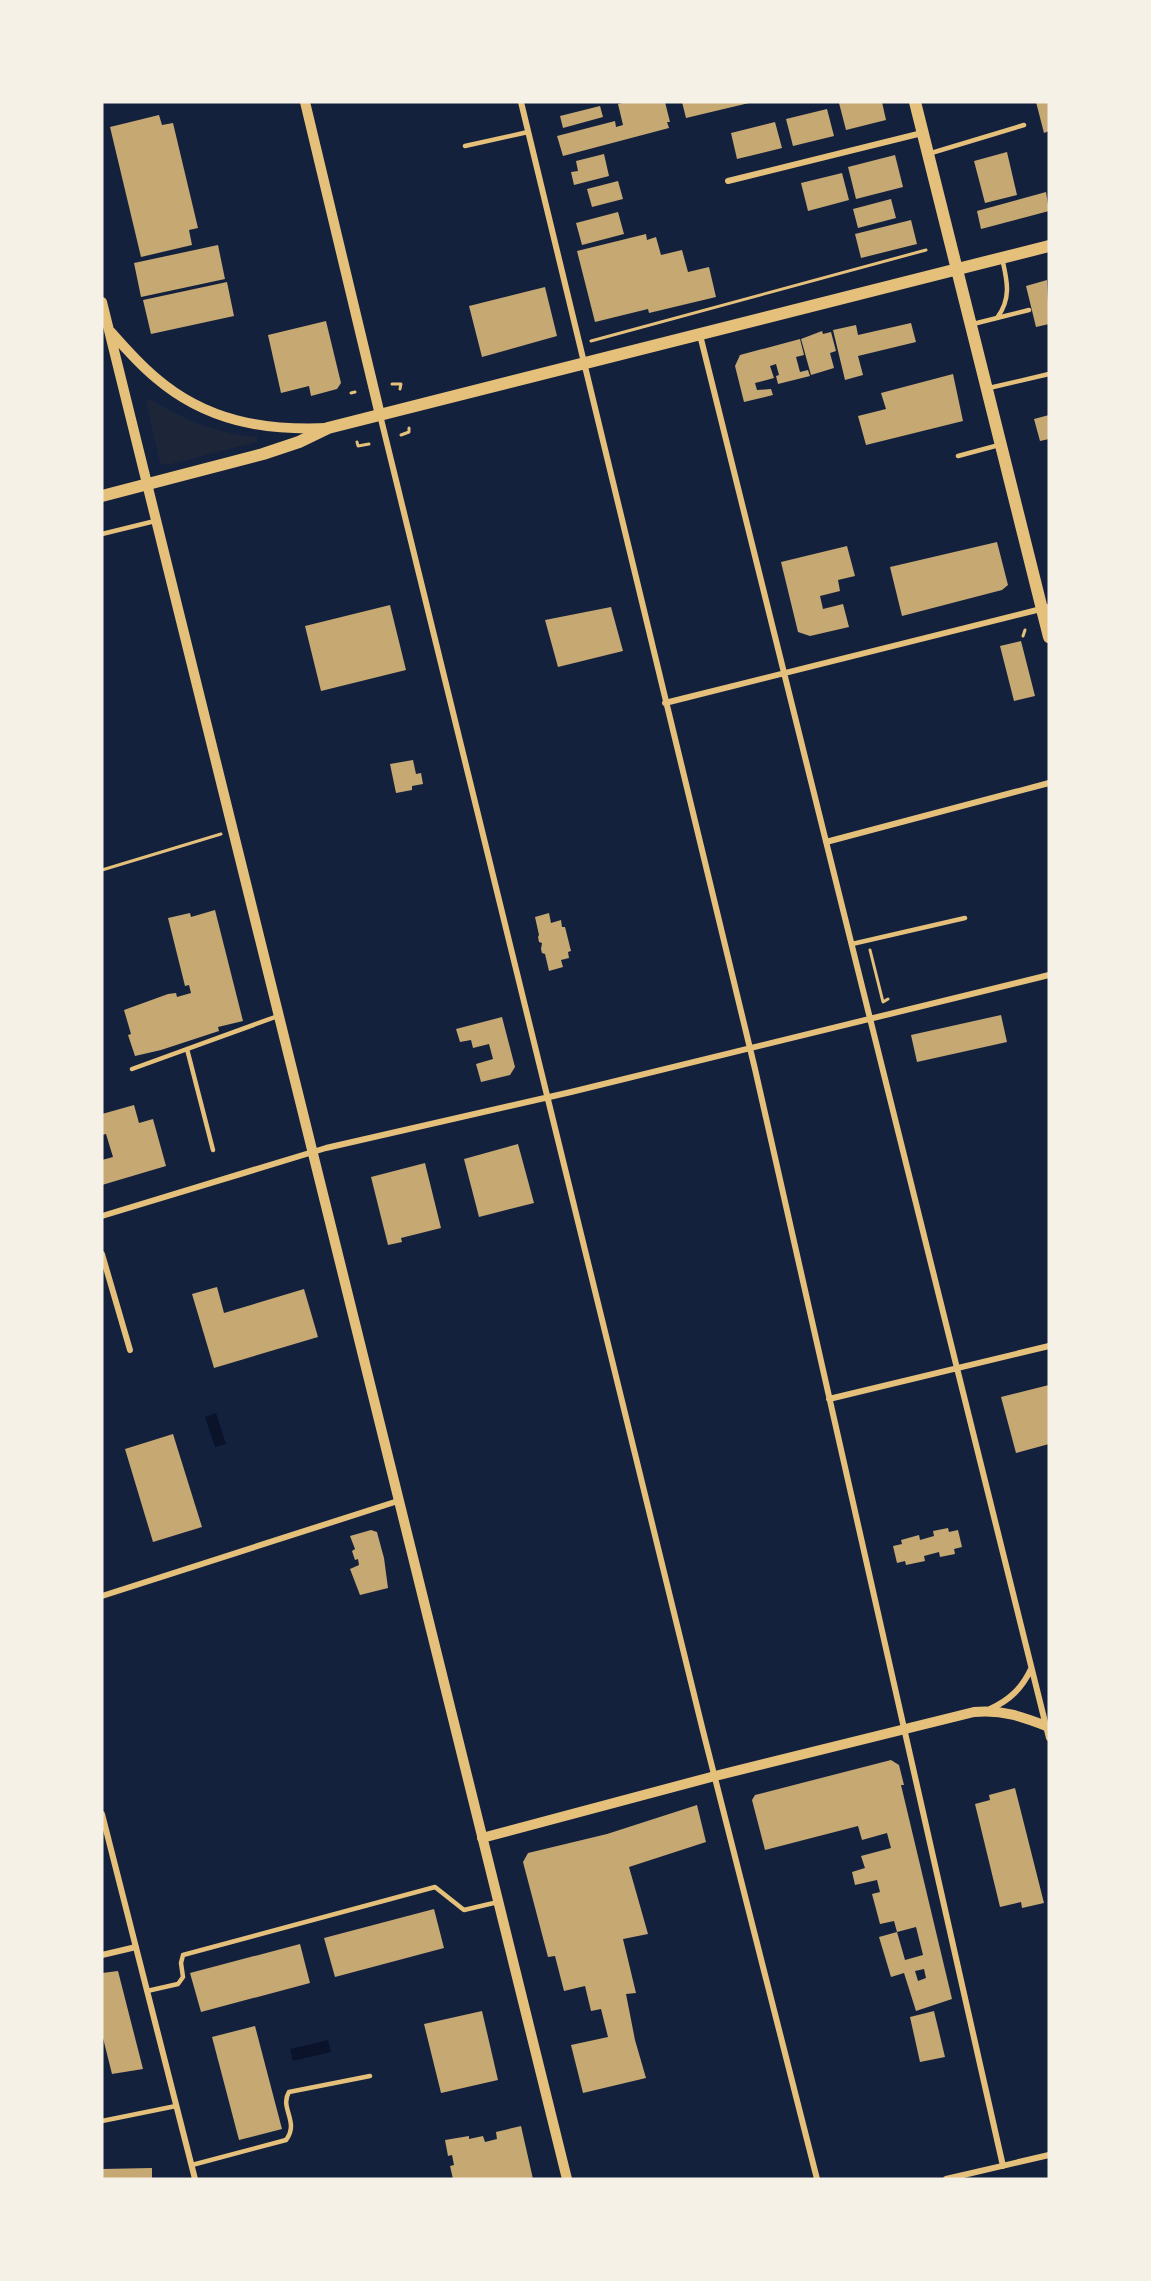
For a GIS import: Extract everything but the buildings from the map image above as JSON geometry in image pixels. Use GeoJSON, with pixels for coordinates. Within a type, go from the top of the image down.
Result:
{"type":"FeatureCollection","features":[{"type":"Feature","properties":{"kind":"main road"},"geometry":{"type":"LineString","coordinates":[[915,102],[986,388],[1045,608],[1049,637]]}},
{"type":"Feature","properties":{"kind":"main road"},"geometry":{"type":"LineString","coordinates":[[102,495],[263,454],[299,442],[328,428],[380,414],[1049,246]]}},
{"type":"Feature","properties":{"kind":"street"},"geometry":{"type":"LineString","coordinates":[[305,102],[547,1097],[817,2179]]}},
{"type":"Feature","properties":{"kind":"street"},"geometry":{"type":"LineString","coordinates":[[521,102],[750,1048],[1003,2166]]}},
{"type":"Feature","properties":{"kind":"street"},"geometry":{"type":"LineString","coordinates":[[728,182],[923,133]]}},
{"type":"Feature","properties":{"kind":"street"},"geometry":{"type":"LineString","coordinates":[[102,302],[567,2179]]}},
{"type":"Feature","properties":{"kind":"street"},"geometry":{"type":"LineString","coordinates":[[109,330],[157,379],[196,405],[245,423],[271,428],[328,428]]}},
{"type":"Feature","properties":{"kind":"street"},"geometry":{"type":"LineString","coordinates":[[700,334],[1049,1738]]}},
{"type":"Feature","properties":{"kind":"street"},"geometry":{"type":"LineString","coordinates":[[665,703],[1045,608]]}},
{"type":"Feature","properties":{"kind":"street"},"geometry":{"type":"LineString","coordinates":[[826,842],[1049,783]]}},
{"type":"Feature","properties":{"kind":"street"},"geometry":{"type":"LineString","coordinates":[[102,1216],[312,1152],[1049,975]]}},
{"type":"Feature","properties":{"kind":"street"},"geometry":{"type":"LineString","coordinates":[[102,1254],[130,1350]]}},
{"type":"Feature","properties":{"kind":"street"},"geometry":{"type":"LineString","coordinates":[[829,1400],[1049,1346]]}},
{"type":"Feature","properties":{"kind":"street"},"geometry":{"type":"LineString","coordinates":[[102,1596],[398,1501]]}},
{"type":"Feature","properties":{"kind":"street"},"geometry":{"type":"LineString","coordinates":[[482,1838],[715,1776],[986,1711],[1014,1695],[1032,1668]]}},
{"type":"Feature","properties":{"kind":"street"},"geometry":{"type":"LineString","coordinates":[[986,1711],[1010,1712],[1047,1727]]}},
{"type":"Feature","properties":{"kind":"street"},"geometry":{"type":"LineString","coordinates":[[102,1814],[195,2179]]}},
{"type":"Feature","properties":{"kind":"street"},"geometry":{"type":"LineString","coordinates":[[102,1955],[135,1947]]}},
{"type":"Feature","properties":{"kind":"street"},"geometry":{"type":"LineString","coordinates":[[946,2179],[1049,2155]]}},
{"type":"Feature","properties":{"kind":"lane"},"geometry":{"type":"LineString","coordinates":[[928,154],[1024,125]]}},
{"type":"Feature","properties":{"kind":"lane"},"geometry":{"type":"LineString","coordinates":[[465,146],[528,132]]}},
{"type":"Feature","properties":{"kind":"lane"},"geometry":{"type":"LineString","coordinates":[[997,318],[1008,293],[1008,282],[1002,258]]}},
{"type":"Feature","properties":{"kind":"lane"},"geometry":{"type":"LineString","coordinates":[[970,325],[1029,310]]}},
{"type":"Feature","properties":{"kind":"lane"},"geometry":{"type":"LineString","coordinates":[[986,388],[1049,374]]}},
{"type":"Feature","properties":{"kind":"lane"},"geometry":{"type":"LineString","coordinates":[[958,456],[1001,444]]}},
{"type":"Feature","properties":{"kind":"lane"},"geometry":{"type":"LineString","coordinates":[[102,534],[155,521]]}},
{"type":"Feature","properties":{"kind":"lane"},"geometry":{"type":"LineString","coordinates":[[852,945],[964,918]]}},
{"type":"Feature","properties":{"kind":"lane"},"geometry":{"type":"LineString","coordinates":[[132,1069],[278,1016]]}},
{"type":"Feature","properties":{"kind":"lane"},"geometry":{"type":"LineString","coordinates":[[187,1049],[213,1150]]}},
{"type":"Feature","properties":{"kind":"lane"},"geometry":{"type":"LineString","coordinates":[[146,1991],[178,1984],[183,1977],[181,1963],[183,1955],[435,1887],[464,1910],[498,1902]]}},
{"type":"Feature","properties":{"kind":"lane"},"geometry":{"type":"LineString","coordinates":[[192,2165],[286,2140],[291,2133],[291,2123],[285,2102],[289,2092],[370,2076]]}},
{"type":"Feature","properties":{"kind":"lane"},"geometry":{"type":"LineString","coordinates":[[102,2121],[176,2106]]}},
{"type":"Feature","properties":{"kind":"path"},"geometry":{"type":"LineString","coordinates":[[595,340],[926,250]]}},
{"type":"Feature","properties":{"kind":"path"},"geometry":{"type":"LineString","coordinates":[[392,384],[401,384],[400,389]]}},
{"type":"Feature","properties":{"kind":"path"},"geometry":{"type":"LineString","coordinates":[[401,435],[409,432],[409,428]]}},
{"type":"Feature","properties":{"kind":"path"},"geometry":{"type":"LineString","coordinates":[[357,442],[358,446],[369,444]]}},
{"type":"Feature","properties":{"kind":"path"},"geometry":{"type":"LineString","coordinates":[[1023,636],[1025,630]]}},
{"type":"Feature","properties":{"kind":"path"},"geometry":{"type":"LineString","coordinates":[[102,870],[204,839]]}},
{"type":"Feature","properties":{"kind":"path"},"geometry":{"type":"LineString","coordinates":[[868,941],[883,1002],[888,999]]}},
{"type":"Feature","properties":{"kind":"shaded area"},"geometry":{"type":"Polygon","coordinates":[[[149,398],[187,419],[214,429],[257,437],[257,442],[167,465],[160,463],[146,402],[149,398]]]}},
{"type":"Feature","properties":{"kind":"shaded area"},"geometry":{"type":"Polygon","coordinates":[[[216,1413],[226,1444],[215,1447],[205,1417],[216,1413]]]}},
{"type":"Feature","properties":{"kind":"shaded area"},"geometry":{"type":"Polygon","coordinates":[[[328,2040],[331,2052],[293,2061],[290,2049],[328,2040]]]}}]}
